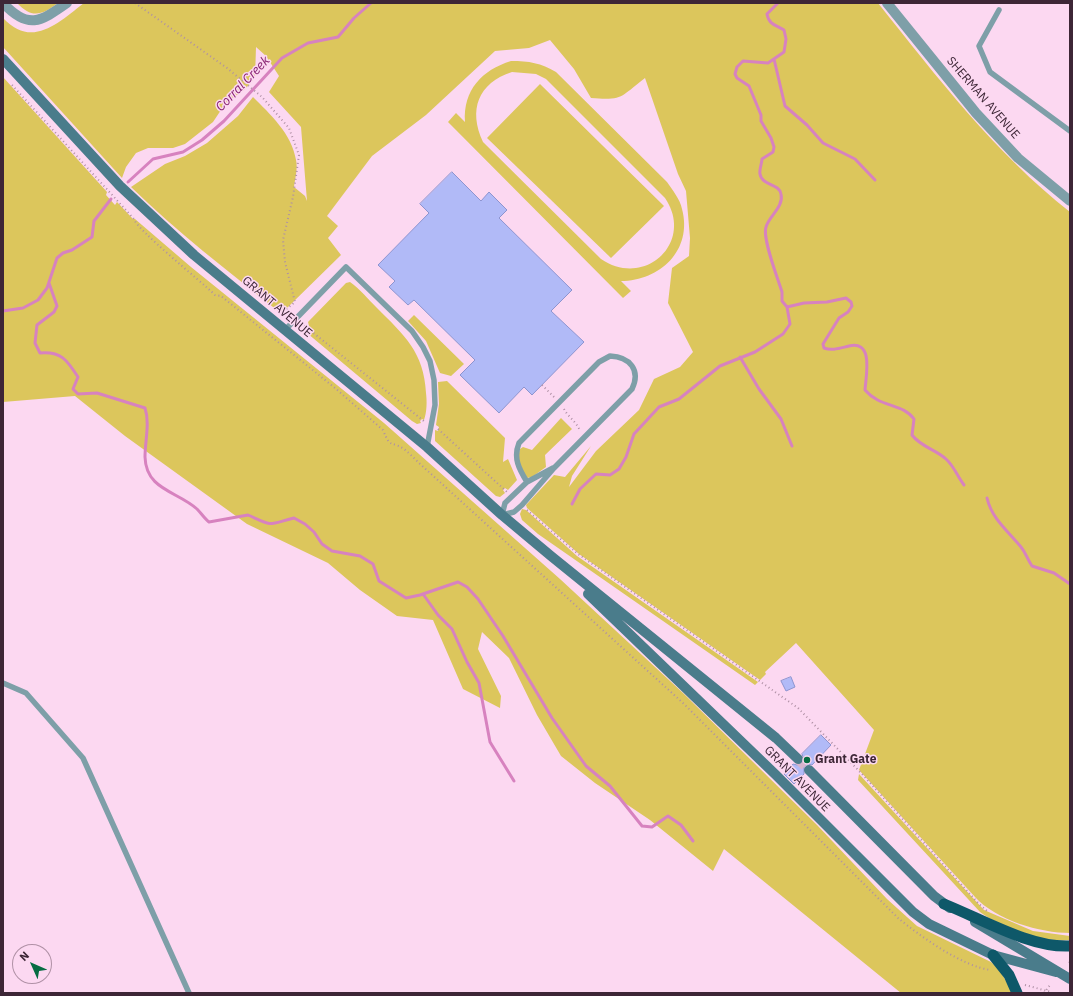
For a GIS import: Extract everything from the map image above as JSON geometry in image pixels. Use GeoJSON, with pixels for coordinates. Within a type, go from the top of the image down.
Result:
{"type":"FeatureCollection","features":[{"type":"Feature","properties":{"kind":"highway"},"geometry":{"type":"LineString","coordinates":[[944,904],[1028,940],[1054,947],[1070,946]]}},
{"type":"Feature","properties":{"kind":"highway"},"geometry":{"type":"LineString","coordinates":[[993,955],[1020,988]]}},
{"type":"Feature","properties":{"kind":"main road","name":"GRANT AVENUE"},"geometry":{"type":"LineString","coordinates":[[3,59],[134,200],[194,255],[427,447],[550,556],[770,733],[798,759]]}},
{"type":"Feature","properties":{"kind":"main road","name":"GRANT AVENUE"},"geometry":{"type":"LineString","coordinates":[[550,556],[636,642],[776,775],[913,912],[929,924],[993,955],[1056,972]]}},
{"type":"Feature","properties":{"kind":"main road","name":"GRANT AVENUE"},"geometry":{"type":"LineString","coordinates":[[809,770],[934,896],[944,904],[1070,979]]}},
{"type":"Feature","properties":{"kind":"street"},"geometry":{"type":"LineString","coordinates":[[3,3],[12,13],[22,19],[34,21],[45,18],[67,3]]}},
{"type":"Feature","properties":{"kind":"street","name":"SHERMAN AVENUE"},"geometry":{"type":"LineString","coordinates":[[887,3],[982,118],[1018,158],[1070,201]]}},
{"type":"Feature","properties":{"kind":"lane"},"geometry":{"type":"LineString","coordinates":[[999,10],[979,46],[990,72],[1070,132]]}},
{"type":"Feature","properties":{"kind":"lane"},"geometry":{"type":"LineString","coordinates":[[284,330],[346,268],[412,331],[423,347],[430,361],[434,380],[435,405],[427,447]]}},
{"type":"Feature","properties":{"kind":"lane"},"geometry":{"type":"LineString","coordinates":[[527,482],[516,462],[515,452],[519,443],[599,362],[610,356],[618,357],[627,361],[634,370],[637,380],[632,390],[554,468],[522,505],[514,512],[502,515],[505,503],[527,482],[554,468]]}},
{"type":"Feature","properties":{"kind":"lane"},"geometry":{"type":"LineString","coordinates":[[3,683],[26,693],[83,758],[189,993]]}},
{"type":"Feature","properties":{"kind":"path"},"geometry":{"type":"LineString","coordinates":[[135,3],[228,68],[262,97],[289,128],[299,155],[293,197],[283,240],[285,262],[295,302],[284,312],[307,327],[422,421],[437,429],[512,496]]}},
{"type":"Feature","properties":{"kind":"path"},"geometry":{"type":"LineString","coordinates":[[8,81],[134,219],[135,223],[215,295],[221,296],[365,413],[383,430],[388,442],[393,446],[402,448],[419,463],[683,703],[898,918],[916,933],[966,962],[983,969],[995,971]]}},
{"type":"Feature","properties":{"kind":"path"},"geometry":{"type":"LineString","coordinates":[[542,385],[560,402],[567,415],[578,425],[582,439]]}},
{"type":"Feature","properties":{"kind":"path"},"geometry":{"type":"LineString","coordinates":[[522,505],[578,554],[798,708],[862,774],[979,904],[994,914]]}},
{"type":"Feature","properties":{"kind":"path"},"geometry":{"type":"LineString","coordinates":[[1044,993],[1050,985]]}},
{"type":"Feature","properties":{"kind":"path"},"geometry":{"type":"LineString","coordinates":[[1020,988],[1047,990],[1051,992]]}},
{"type":"Feature","properties":{"kind":"shaded area"},"geometry":{"type":"Polygon","coordinates":[[[17,3],[58,3],[37,14],[27,11],[17,3]]]}},
{"type":"Feature","properties":{"kind":"shaded area"},"geometry":{"type":"Polygon","coordinates":[[[84,3],[878,3],[922,59],[968,113],[1017,165],[1070,212],[1070,933],[1045,931],[1019,924],[994,912],[975,897],[859,770],[874,730],[796,643],[765,672],[766,674],[760,680],[579,554],[527,508],[526,505],[554,475],[565,477],[591,446],[572,476],[569,487],[596,451],[639,410],[654,379],[680,367],[693,352],[668,303],[672,268],[689,256],[690,238],[686,191],[678,174],[645,78],[626,93],[616,98],[591,98],[574,69],[550,40],[529,48],[495,51],[426,115],[372,156],[327,216],[338,226],[328,238],[341,255],[288,307],[282,311],[283,312],[278,311],[203,251],[148,204],[131,187],[165,164],[185,156],[207,143],[238,116],[253,97],[279,125],[290,142],[297,163],[294,187],[305,196],[307,201],[301,127],[269,92],[279,76],[266,56],[256,47],[255,78],[244,90],[225,104],[213,122],[185,144],[173,148],[148,148],[136,153],[126,167],[122,178],[3,47],[3,18],[14,27],[24,32],[35,32],[45,30],[55,25],[84,3]]]}},
{"type":"Feature","properties":{"kind":"shaded area"},"geometry":{"type":"Polygon","coordinates":[[[511,61],[524,61],[545,66],[556,72],[667,182],[678,198],[682,209],[684,224],[683,238],[678,250],[660,269],[649,276],[635,280],[621,281],[631,291],[623,298],[448,122],[456,113],[465,122],[467,100],[476,83],[491,70],[511,61]],[[512,72],[491,83],[484,91],[479,99],[476,119],[483,142],[601,259],[618,267],[634,268],[648,264],[661,256],[670,245],[674,230],[673,214],[665,198],[546,79],[536,74],[512,72]]]}},
{"type":"Feature","properties":{"kind":"shaded area"},"geometry":{"type":"Polygon","coordinates":[[[3,77],[107,192],[106,195],[115,205],[117,202],[133,219],[135,219],[191,267],[384,423],[560,579],[683,693],[817,825],[887,899],[917,926],[991,962],[999,969],[1013,993],[901,993],[724,849],[713,871],[650,820],[595,783],[561,756],[537,715],[509,658],[482,632],[478,649],[501,696],[500,708],[463,689],[433,620],[397,616],[360,590],[328,563],[247,524],[125,436],[75,396],[3,402],[3,77]]]}},
{"type":"Feature","properties":{"kind":"shaded area"},"geometry":{"type":"Polygon","coordinates":[[[540,84],[664,206],[611,258],[487,138],[540,84]]]}},
{"type":"Feature","properties":{"kind":"shaded area"},"geometry":{"type":"Polygon","coordinates":[[[350,282],[361,291],[396,327],[417,355],[424,379],[426,396],[426,414],[424,420],[422,419],[420,421],[421,423],[417,424],[412,421],[307,333],[306,329],[309,326],[308,322],[346,283],[350,282]]]}},
{"type":"Feature","properties":{"kind":"shaded area"},"geometry":{"type":"Polygon","coordinates":[[[414,315],[464,364],[451,376],[440,373],[426,341],[408,321],[414,315]]]}},
{"type":"Feature","properties":{"kind":"shaded area"},"geometry":{"type":"Polygon","coordinates":[[[447,381],[505,438],[503,462],[508,459],[517,480],[508,490],[505,488],[503,490],[505,493],[500,497],[496,496],[435,441],[435,430],[438,431],[439,427],[436,425],[439,404],[438,382],[447,381]]]}},
{"type":"Feature","properties":{"kind":"shaded area"},"geometry":{"type":"Polygon","coordinates":[[[561,418],[572,429],[545,455],[546,467],[532,477],[527,478],[519,465],[520,449],[523,447],[532,450],[561,418]]]}},
{"type":"Feature","properties":{"kind":"shaded area"},"geometry":{"type":"Polygon","coordinates":[[[522,509],[526,510],[577,556],[758,682],[755,685],[538,534],[522,520],[520,514],[522,509]]]}},
{"type":"Feature","properties":{"kind":"shaded area"},"geometry":{"type":"Polygon","coordinates":[[[859,774],[984,910],[1033,931],[1070,936],[1070,940],[1035,937],[999,924],[980,912],[858,780],[859,774]]]}},
{"type":"Feature","properties":{"kind":"building"},"geometry":{"type":"Polygon","coordinates":[[[452,172],[481,201],[489,192],[507,210],[499,218],[572,290],[551,311],[584,342],[532,395],[524,387],[499,413],[460,375],[475,360],[414,300],[408,305],[389,287],[395,281],[378,265],[429,213],[420,204],[452,172]]]}},
{"type":"Feature","properties":{"kind":"building"},"geometry":{"type":"Polygon","coordinates":[[[791,677],[795,687],[786,691],[781,681],[791,677]]]}},
{"type":"Feature","properties":{"kind":"building","name":"Grant Gate"},"geometry":{"type":"Polygon","coordinates":[[[821,735],[831,745],[812,765],[808,764],[804,766],[804,774],[794,784],[784,774],[793,764],[802,764],[804,760],[802,754],[821,735]]]}},
{"type":"Feature","properties":{"kind":"waterway","name":"Corral Creek"},"geometry":{"type":"LineString","coordinates":[[128,182],[153,159],[183,152],[202,140],[224,121],[282,58],[308,43],[338,37],[354,18],[371,3]]}},
{"type":"Feature","properties":{"kind":"waterway"},"geometry":{"type":"LineString","coordinates":[[778,3],[767,14],[771,23],[784,30],[786,39],[784,52],[768,63],[743,61],[737,67],[735,74],[737,78],[749,86],[761,115],[761,121],[771,138],[774,147],[773,152],[762,159],[760,172],[761,178],[780,190],[781,194],[780,203],[768,223],[765,232],[768,249],[782,292],[782,301],[787,307],[804,303],[827,302],[846,298],[851,302],[852,306],[848,312],[839,318],[823,344],[824,348],[833,349],[849,346],[857,346],[862,348],[867,360],[865,390],[877,400],[904,410],[909,414],[914,419],[912,435],[924,445],[946,459],[964,485]]}},
{"type":"Feature","properties":{"kind":"waterway"},"geometry":{"type":"LineString","coordinates":[[774,59],[785,106],[807,125],[823,143],[855,159],[875,180]]}},
{"type":"Feature","properties":{"kind":"waterway","name":"Corral Creek"},"geometry":{"type":"LineString","coordinates":[[3,311],[23,308],[38,300],[47,288],[57,258],[63,253],[72,250],[92,237],[94,221],[111,199]]}},
{"type":"Feature","properties":{"kind":"waterway"},"geometry":{"type":"LineString","coordinates":[[49,283],[57,306],[54,312],[37,325],[35,343],[40,353],[58,355],[67,361],[78,377],[73,389],[78,394],[97,393],[145,408],[147,426],[145,457],[147,468],[151,477],[157,483],[164,489],[189,503],[209,522],[248,515],[271,524],[294,518],[305,524],[314,532],[322,544],[332,551],[360,556],[373,564],[379,581],[406,598],[420,595],[458,582],[467,587],[478,599],[503,636],[552,718],[586,766],[610,786],[642,826],[652,827],[668,816],[681,825],[693,841]]}},
{"type":"Feature","properties":{"kind":"waterway"},"geometry":{"type":"LineString","coordinates":[[572,504],[580,489],[596,474],[610,475],[619,469],[626,457],[634,434],[659,407],[679,399],[720,366],[755,352],[783,334],[790,324],[787,307]]}},
{"type":"Feature","properties":{"kind":"waterway"},"geometry":{"type":"LineString","coordinates":[[740,357],[759,389],[781,419],[792,446]]}},
{"type":"Feature","properties":{"kind":"waterway"},"geometry":{"type":"LineString","coordinates":[[987,498],[992,512],[1023,549],[1032,566],[1054,573],[1070,584]]}},
{"type":"Feature","properties":{"kind":"waterway"},"geometry":{"type":"LineString","coordinates":[[423,594],[438,615],[452,629],[467,662],[479,683],[490,742],[514,781]]}},
{"type":"Feature","properties":{"kind":"tunnel"},"geometry":{"type":"LineString","coordinates":[[798,759],[809,770]]}},
{"type":"Feature","properties":{"kind":"place","name":"Grant Gate"},"geometry":{"type":"Point","coordinates":[807,760]}}]}
